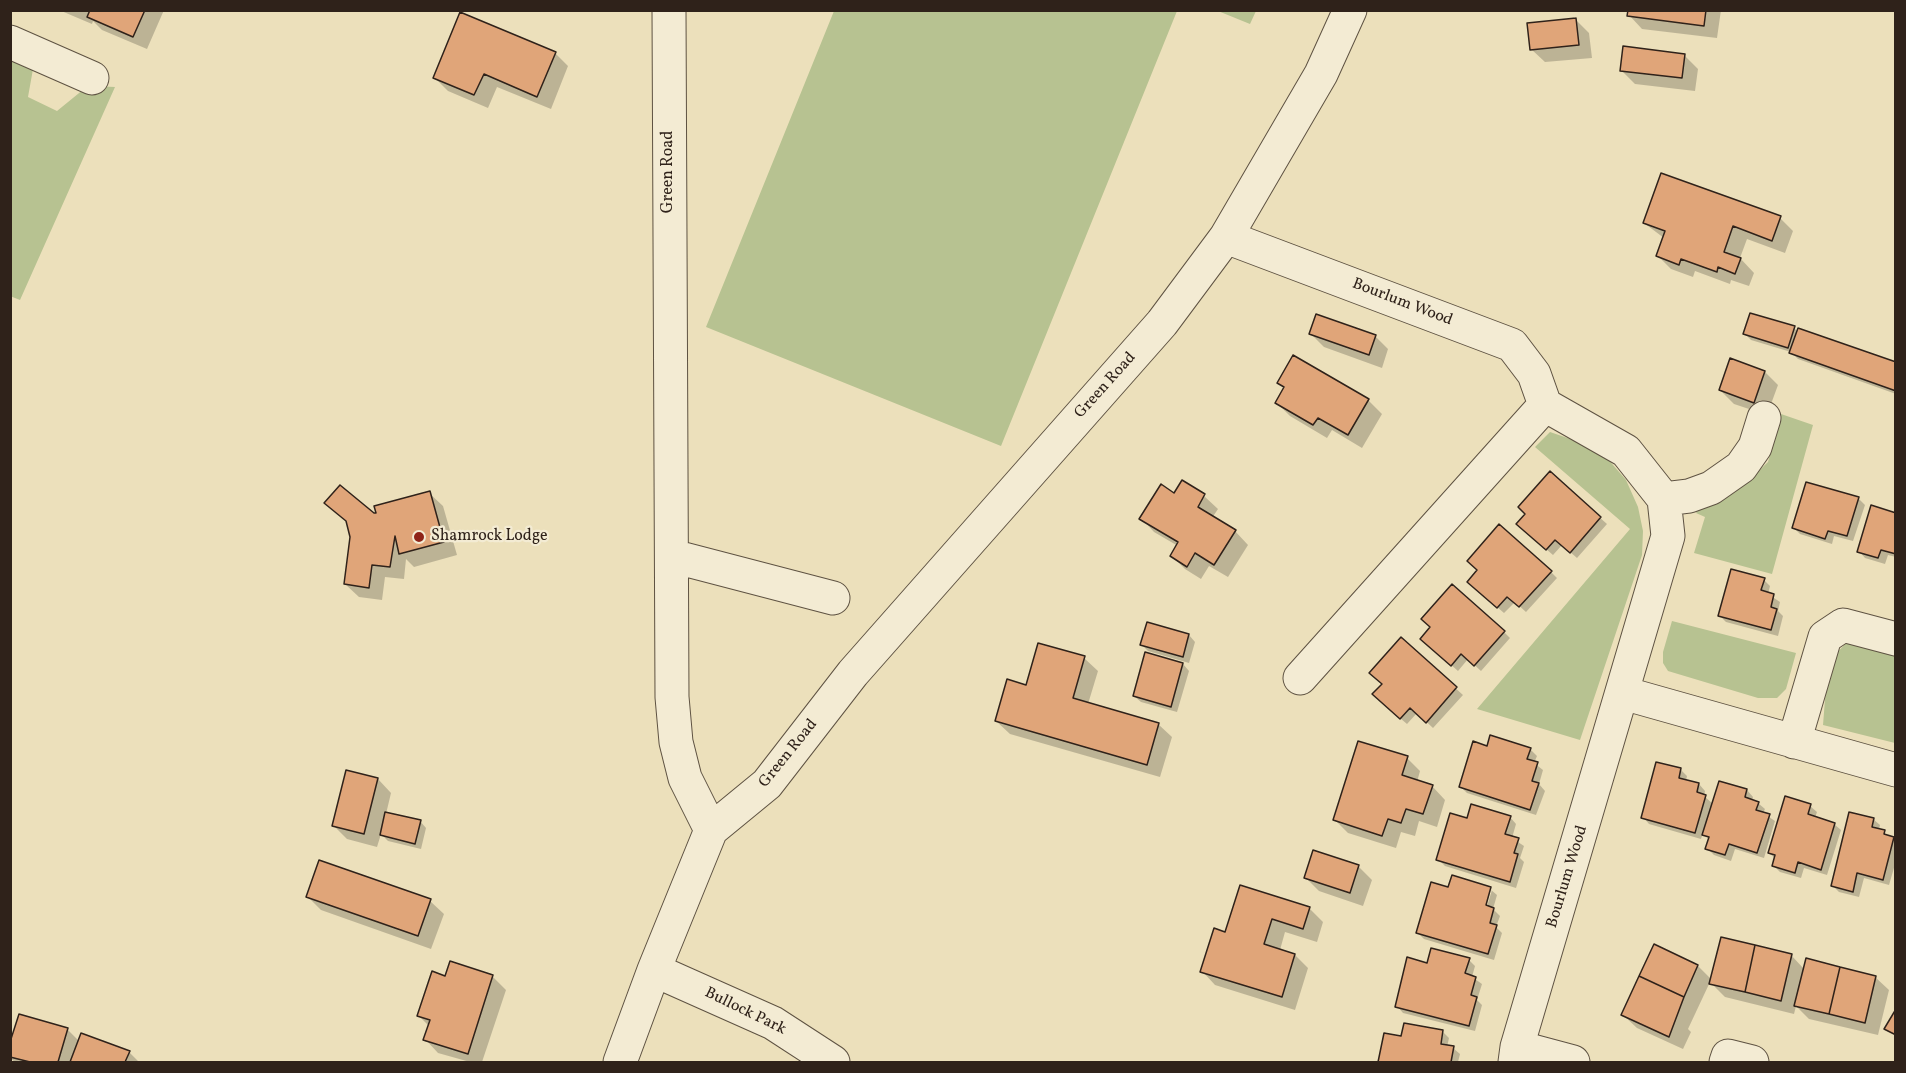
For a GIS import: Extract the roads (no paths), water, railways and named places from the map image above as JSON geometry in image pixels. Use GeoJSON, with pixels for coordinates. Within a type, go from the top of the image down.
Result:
{"type":"FeatureCollection","features":[{"type":"Feature","properties":{"kind":"street","name":"Green Road"},"geometry":{"type":"LineString","coordinates":[[669,10],[672,697],[676,742],[685,778],[711,830],[767,784],[853,673],[1162,322],[1226,237],[1321,74],[1350,10]]}},
{"type":"Feature","properties":{"kind":"street"},"geometry":{"type":"LineString","coordinates":[[10,42],[92,78]]}},
{"type":"Feature","properties":{"kind":"street","name":"Bourlum Wood"},"geometry":{"type":"LineString","coordinates":[[1226,237],[1512,345],[1534,374],[1545,405]]}},
{"type":"Feature","properties":{"kind":"street"},"geometry":{"type":"LineString","coordinates":[[1300,678],[1545,405],[1626,451],[1664,499],[1689,496],[1711,488],[1741,467],[1755,447],[1764,418]]}},
{"type":"Feature","properties":{"kind":"street","name":"Bourlum Wood"},"geometry":{"type":"LineString","coordinates":[[1516,1055],[1668,536],[1664,499]]}},
{"type":"Feature","properties":{"kind":"street"},"geometry":{"type":"LineString","coordinates":[[672,556],[833,598]]}},
{"type":"Feature","properties":{"kind":"street"},"geometry":{"type":"LineString","coordinates":[[1794,742],[1825,637],[1843,625],[1896,639]]}},
{"type":"Feature","properties":{"kind":"street"},"geometry":{"type":"LineString","coordinates":[[1623,693],[1896,770]]}},
{"type":"Feature","properties":{"kind":"street"},"geometry":{"type":"LineString","coordinates":[[620,1062],[654,970],[711,830]]}},
{"type":"Feature","properties":{"kind":"street","name":"Bullock Park"},"geometry":{"type":"LineString","coordinates":[[654,970],[773,1023],[833,1062]]}},
{"type":"Feature","properties":{"kind":"street"},"geometry":{"type":"LineString","coordinates":[[1516,1055],[1573,1062]]}},
{"type":"Feature","properties":{"kind":"street"},"geometry":{"type":"LineString","coordinates":[[1726,1062],[1728,1056],[1752,1062]]}},
{"type":"Feature","properties":{"kind":"place","name":"Shamrock Lodge"},"geometry":{"type":"Point","coordinates":[419,537]}}]}
